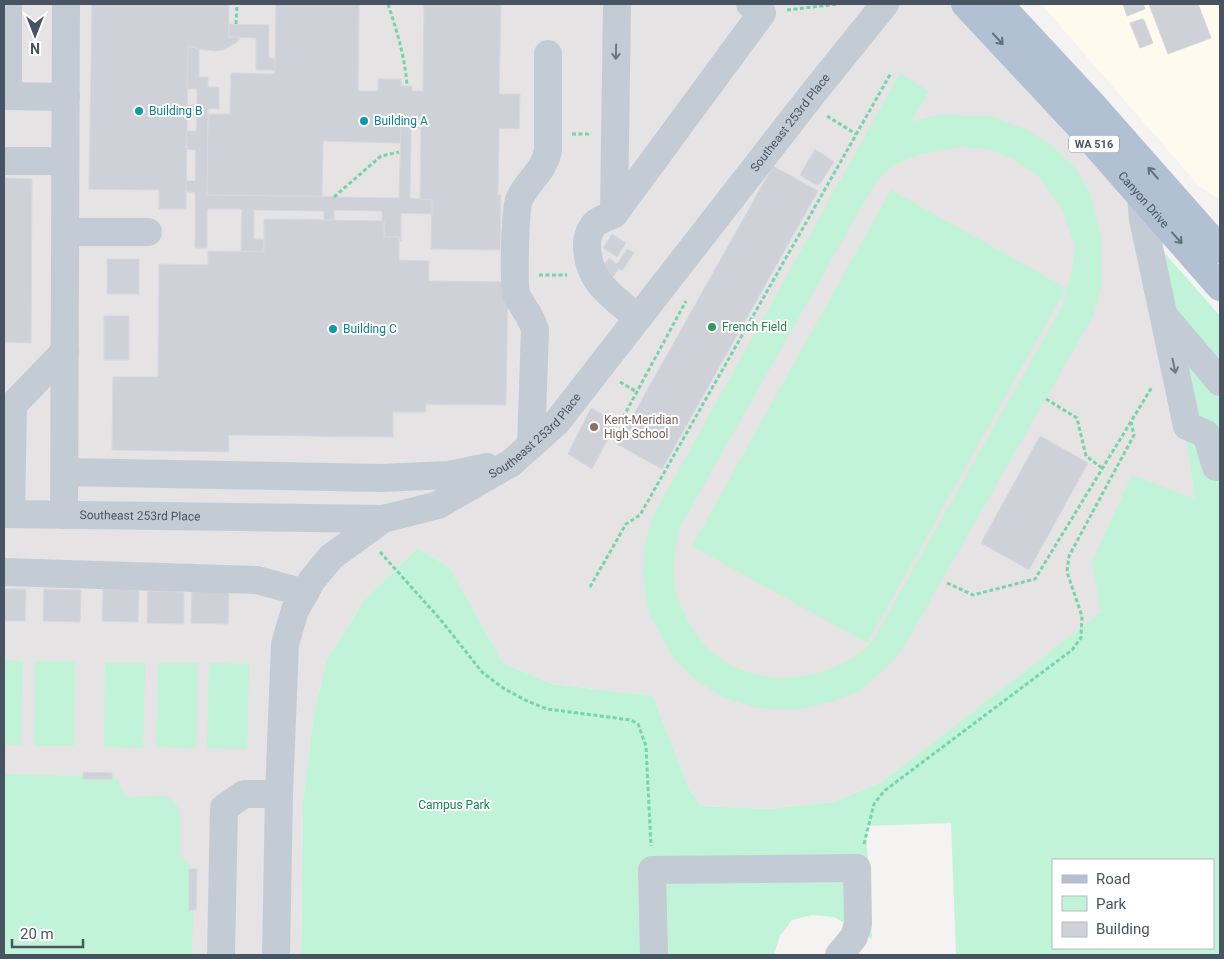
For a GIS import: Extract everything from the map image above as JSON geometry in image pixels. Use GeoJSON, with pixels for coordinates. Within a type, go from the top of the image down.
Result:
{"type":"FeatureCollection","features":[{"type":"Feature","properties":{"kind":"main road","name":"Canyon Drive"},"geometry":{"type":"LineString","coordinates":[[965,4],[1078,125],[1220,287]]}},
{"type":"Feature","properties":{"kind":"main road","name":"Canyon Drive"},"geometry":{"type":"LineString","coordinates":[[1000,4],[1091,103],[1210,226],[1220,249]]}},
{"type":"Feature","properties":{"kind":"street"},"geometry":{"type":"LineString","coordinates":[[8,4],[6,96],[66,97]]}},
{"type":"Feature","properties":{"kind":"street"},"geometry":{"type":"LineString","coordinates":[[64,515],[66,4]]}},
{"type":"Feature","properties":{"kind":"street"},"geometry":{"type":"LineString","coordinates":[[614,214],[617,4]]}},
{"type":"Feature","properties":{"kind":"street","name":"Southeast 253rd Place"},"geometry":{"type":"LineString","coordinates":[[7,514],[373,526],[438,505],[511,463],[557,422],[805,103],[885,4]]}},
{"type":"Feature","properties":{"kind":"street"},"geometry":{"type":"LineString","coordinates":[[638,318],[598,283],[591,273],[587,257],[587,240],[594,224],[614,214],[756,8]]}},
{"type":"Feature","properties":{"kind":"street"},"geometry":{"type":"LineString","coordinates":[[530,445],[535,330],[533,321],[517,294],[516,219],[520,198],[541,169],[548,151],[548,54]]}},
{"type":"Feature","properties":{"kind":"street"},"geometry":{"type":"LineString","coordinates":[[4,161],[66,161]]}},
{"type":"Feature","properties":{"kind":"street"},"geometry":{"type":"LineString","coordinates":[[1141,198],[1187,426],[1206,434],[1216,467],[1220,466]]}},
{"type":"Feature","properties":{"kind":"street"},"geometry":{"type":"LineString","coordinates":[[65,232],[148,232]]}},
{"type":"Feature","properties":{"kind":"street"},"geometry":{"type":"LineString","coordinates":[[1164,315],[1220,382]]}},
{"type":"Feature","properties":{"kind":"street"},"geometry":{"type":"LineString","coordinates":[[7,514],[13,405],[65,351]]}},
{"type":"Feature","properties":{"kind":"street"},"geometry":{"type":"LineString","coordinates":[[65,472],[380,478],[449,475],[511,463]]}},
{"type":"Feature","properties":{"kind":"street"},"geometry":{"type":"LineString","coordinates":[[276,955],[279,794],[285,644],[295,610],[312,580],[331,558],[373,526]]}},
{"type":"Feature","properties":{"kind":"street"},"geometry":{"type":"LineString","coordinates":[[4,572],[257,580],[305,593]]}},
{"type":"Feature","properties":{"kind":"street"},"geometry":{"type":"LineString","coordinates":[[221,955],[224,808],[244,794],[279,794]]}},
{"type":"Feature","properties":{"kind":"street"},"geometry":{"type":"LineString","coordinates":[[654,955],[652,870],[857,868],[858,924],[854,937],[839,955]]}},
{"type":"Feature","properties":{"kind":"path"},"geometry":{"type":"LineString","coordinates":[[236,4],[236,24]]}},
{"type":"Feature","properties":{"kind":"path"},"geometry":{"type":"LineString","coordinates":[[388,4],[401,45],[407,86]]}},
{"type":"Feature","properties":{"kind":"path"},"geometry":{"type":"LineString","coordinates":[[756,8],[838,4]]}},
{"type":"Feature","properties":{"kind":"path"},"geometry":{"type":"LineString","coordinates":[[590,587],[626,524],[640,515],[891,73]]}},
{"type":"Feature","properties":{"kind":"path"},"geometry":{"type":"LineString","coordinates":[[805,103],[856,134]]}},
{"type":"Feature","properties":{"kind":"path"},"geometry":{"type":"LineString","coordinates":[[334,197],[381,156],[399,152]]}},
{"type":"Feature","properties":{"kind":"path"},"geometry":{"type":"LineString","coordinates":[[534,275],[570,275]]}},
{"type":"Feature","properties":{"kind":"path"},"geometry":{"type":"LineString","coordinates":[[620,423],[688,296]]}},
{"type":"Feature","properties":{"kind":"path"},"geometry":{"type":"LineString","coordinates":[[947,583],[973,595],[1034,579],[1172,354]]}},
{"type":"Feature","properties":{"kind":"path"},"geometry":{"type":"LineString","coordinates":[[1046,400],[1077,418],[1086,456],[1102,468]]}},
{"type":"Feature","properties":{"kind":"path"},"geometry":{"type":"LineString","coordinates":[[857,868],[874,804],[884,791],[1072,650],[1081,638],[1082,616],[1067,572],[1069,556],[1134,435],[1131,422]]}},
{"type":"Feature","properties":{"kind":"path"},"geometry":{"type":"LineString","coordinates":[[373,526],[440,619],[482,672],[503,688],[526,701],[547,709],[631,720],[638,724],[646,746],[652,870]]}},
{"type":"Feature","properties":{"kind":"shaded area","name":"Kent-Meridian High School"},"geometry":{"type":"Polygon","coordinates":[[[4,4],[985,4],[1131,160],[1172,354],[1201,535],[882,782],[834,802],[768,809],[701,806],[689,789],[653,696],[553,684],[503,663],[450,568],[418,548],[365,599],[326,661],[314,714],[303,800],[301,955],[4,955],[4,4]]]}},
{"type":"Feature","properties":{"kind":"shaded area"},"geometry":{"type":"Polygon","coordinates":[[[1041,4],[1220,4],[1220,200],[1198,185],[1041,4]]]}},
{"type":"Feature","properties":{"kind":"green space"},"geometry":{"type":"Polygon","coordinates":[[[900,73],[929,91],[911,122],[937,115],[991,116],[1027,130],[1052,146],[1076,169],[1090,192],[1101,237],[1102,285],[1093,316],[902,650],[886,668],[857,693],[827,703],[794,710],[757,708],[724,698],[697,681],[674,659],[649,614],[643,575],[645,543],[653,516],[900,73]],[[963,147],[916,156],[891,168],[874,185],[680,527],[675,553],[674,573],[676,592],[680,604],[691,626],[705,645],[722,660],[742,670],[763,676],[785,678],[808,675],[830,669],[851,659],[872,642],[1062,307],[1071,275],[1075,246],[1062,209],[1039,177],[1011,158],[988,149],[963,147]]]}},
{"type":"Feature","properties":{"kind":"green space"},"geometry":{"type":"Polygon","coordinates":[[[891,190],[1066,288],[867,643],[692,546],[891,190]]]}},
{"type":"Feature","properties":{"kind":"green space","name":"Campus Park"},"geometry":{"type":"Polygon","coordinates":[[[1147,233],[1220,316],[1220,955],[956,955],[951,823],[866,826],[872,939],[834,917],[812,915],[792,920],[780,936],[774,955],[301,955],[303,800],[314,714],[326,661],[365,599],[418,548],[450,568],[503,663],[553,684],[653,696],[689,789],[701,806],[768,809],[834,802],[882,782],[1101,612],[1092,562],[1132,475],[1195,499],[1172,354],[1147,233]]]}},
{"type":"Feature","properties":{"kind":"green space"},"geometry":{"type":"Polygon","coordinates":[[[4,660],[23,661],[21,745],[4,745],[4,660]]]}},
{"type":"Feature","properties":{"kind":"green space"},"geometry":{"type":"Polygon","coordinates":[[[35,661],[75,661],[74,746],[34,746],[35,661]]]}},
{"type":"Feature","properties":{"kind":"green space"},"geometry":{"type":"Polygon","coordinates":[[[105,663],[145,663],[143,748],[104,747],[105,663]]]}},
{"type":"Feature","properties":{"kind":"green space"},"geometry":{"type":"Polygon","coordinates":[[[158,663],[198,663],[196,748],[156,747],[158,663]]]}},
{"type":"Feature","properties":{"kind":"green space"},"geometry":{"type":"Polygon","coordinates":[[[209,663],[249,664],[247,749],[207,748],[209,663]]]}},
{"type":"Feature","properties":{"kind":"green space"},"geometry":{"type":"Polygon","coordinates":[[[4,774],[116,777],[125,797],[168,796],[180,810],[180,855],[194,870],[192,955],[4,955],[4,774]]]}},
{"type":"Feature","properties":{"kind":"building","name":"Building B"},"geometry":{"type":"Polygon","coordinates":[[[92,4],[229,4],[229,37],[241,37],[237,42],[223,50],[215,51],[188,46],[186,209],[159,209],[159,190],[89,189],[92,4]]]}},
{"type":"Feature","properties":{"kind":"building","name":"Building A"},"geometry":{"type":"Polygon","coordinates":[[[276,4],[359,4],[358,91],[378,91],[378,79],[401,79],[401,86],[412,86],[412,91],[423,91],[424,4],[501,4],[499,94],[520,94],[519,129],[499,128],[498,195],[501,195],[500,250],[431,249],[432,200],[420,200],[421,128],[401,127],[401,143],[323,141],[322,196],[207,195],[208,114],[230,114],[231,73],[275,74],[276,4]]]}},
{"type":"Feature","properties":{"kind":"building"},"geometry":{"type":"Polygon","coordinates":[[[1123,4],[1143,4],[1145,9],[1127,16],[1123,4]]]}},
{"type":"Feature","properties":{"kind":"building"},"geometry":{"type":"Polygon","coordinates":[[[1149,4],[1198,4],[1211,38],[1168,54],[1149,4]]]}},
{"type":"Feature","properties":{"kind":"building"},"geometry":{"type":"Polygon","coordinates":[[[1142,19],[1153,43],[1140,48],[1130,23],[1142,19]]]}},
{"type":"Feature","properties":{"kind":"building"},"geometry":{"type":"Polygon","coordinates":[[[229,24],[269,25],[269,58],[275,59],[275,70],[256,70],[256,38],[229,37],[229,24]]]}},
{"type":"Feature","properties":{"kind":"building"},"geometry":{"type":"Polygon","coordinates":[[[188,46],[199,49],[199,77],[208,77],[208,87],[219,87],[219,109],[208,109],[207,195],[399,198],[401,127],[411,127],[410,198],[432,200],[432,214],[401,213],[401,241],[399,241],[399,237],[384,237],[382,211],[334,210],[334,220],[324,220],[324,211],[254,210],[254,239],[264,239],[264,252],[241,251],[242,209],[207,209],[207,248],[195,248],[195,192],[186,192],[186,181],[195,181],[196,150],[187,149],[187,131],[196,131],[197,117],[187,117],[187,105],[197,105],[197,89],[187,89],[188,46]]]}},
{"type":"Feature","properties":{"kind":"building"},"geometry":{"type":"Polygon","coordinates":[[[815,149],[834,162],[820,184],[816,185],[800,175],[815,149]]]}},
{"type":"Feature","properties":{"kind":"building","name":"French Field"},"geometry":{"type":"Polygon","coordinates":[[[773,166],[818,191],[662,469],[617,444],[773,166]]]}},
{"type":"Feature","properties":{"kind":"building"},"geometry":{"type":"Polygon","coordinates":[[[4,178],[32,179],[31,343],[4,342],[4,178]]]}},
{"type":"Feature","properties":{"kind":"building","name":"Building C"},"geometry":{"type":"Polygon","coordinates":[[[264,219],[384,221],[384,237],[399,237],[399,260],[429,261],[429,281],[508,282],[506,405],[426,404],[426,412],[393,412],[393,437],[229,435],[229,452],[112,450],[113,377],[158,377],[159,264],[208,265],[208,251],[264,252],[264,219]]]}},
{"type":"Feature","properties":{"kind":"building"},"geometry":{"type":"Polygon","coordinates":[[[612,234],[626,243],[617,257],[603,248],[612,234]]]}},
{"type":"Feature","properties":{"kind":"building"},"geometry":{"type":"Polygon","coordinates":[[[627,249],[634,253],[622,271],[619,268],[613,277],[601,270],[609,258],[617,264],[627,249]]]}},
{"type":"Feature","properties":{"kind":"building"},"geometry":{"type":"Polygon","coordinates":[[[107,259],[139,259],[139,294],[107,294],[107,259]]]}},
{"type":"Feature","properties":{"kind":"building"},"geometry":{"type":"Polygon","coordinates":[[[104,316],[129,316],[129,360],[104,360],[104,316]]]}},
{"type":"Feature","properties":{"kind":"building"},"geometry":{"type":"Polygon","coordinates":[[[591,408],[617,422],[592,469],[568,454],[591,408]]]}},
{"type":"Feature","properties":{"kind":"building"},"geometry":{"type":"Polygon","coordinates":[[[1040,436],[1088,463],[1029,570],[981,543],[1040,436]]]}},
{"type":"Feature","properties":{"kind":"building"},"geometry":{"type":"Polygon","coordinates":[[[4,589],[26,589],[25,621],[4,621],[4,589]]]}},
{"type":"Feature","properties":{"kind":"building"},"geometry":{"type":"Polygon","coordinates":[[[44,589],[81,590],[80,622],[43,621],[44,589]]]}},
{"type":"Feature","properties":{"kind":"building"},"geometry":{"type":"Polygon","coordinates":[[[103,589],[139,590],[138,622],[102,621],[103,589]]]}},
{"type":"Feature","properties":{"kind":"building"},"geometry":{"type":"Polygon","coordinates":[[[148,591],[184,592],[184,624],[147,623],[148,591]]]}},
{"type":"Feature","properties":{"kind":"building"},"geometry":{"type":"Polygon","coordinates":[[[192,591],[229,592],[228,624],[191,623],[192,591]]]}},
{"type":"Feature","properties":{"kind":"building"},"geometry":{"type":"Polygon","coordinates":[[[83,772],[112,773],[112,779],[83,779],[83,772]]]}},
{"type":"Feature","properties":{"kind":"building"},"geometry":{"type":"Polygon","coordinates":[[[189,869],[197,869],[196,910],[189,910],[189,869]]]}},
{"type":"Feature","properties":{"kind":"place","name":"Building B"},"geometry":{"type":"Point","coordinates":[139,111]}},
{"type":"Feature","properties":{"kind":"place","name":"Building A"},"geometry":{"type":"Point","coordinates":[364,121]}},
{"type":"Feature","properties":{"kind":"place","name":"French Field"},"geometry":{"type":"Point","coordinates":[712,327]}},
{"type":"Feature","properties":{"kind":"place","name":"Building C"},"geometry":{"type":"Point","coordinates":[333,329]}},
{"type":"Feature","properties":{"kind":"place","name":"Kent-Meridian High School"},"geometry":{"type":"Point","coordinates":[594,427]}}]}
